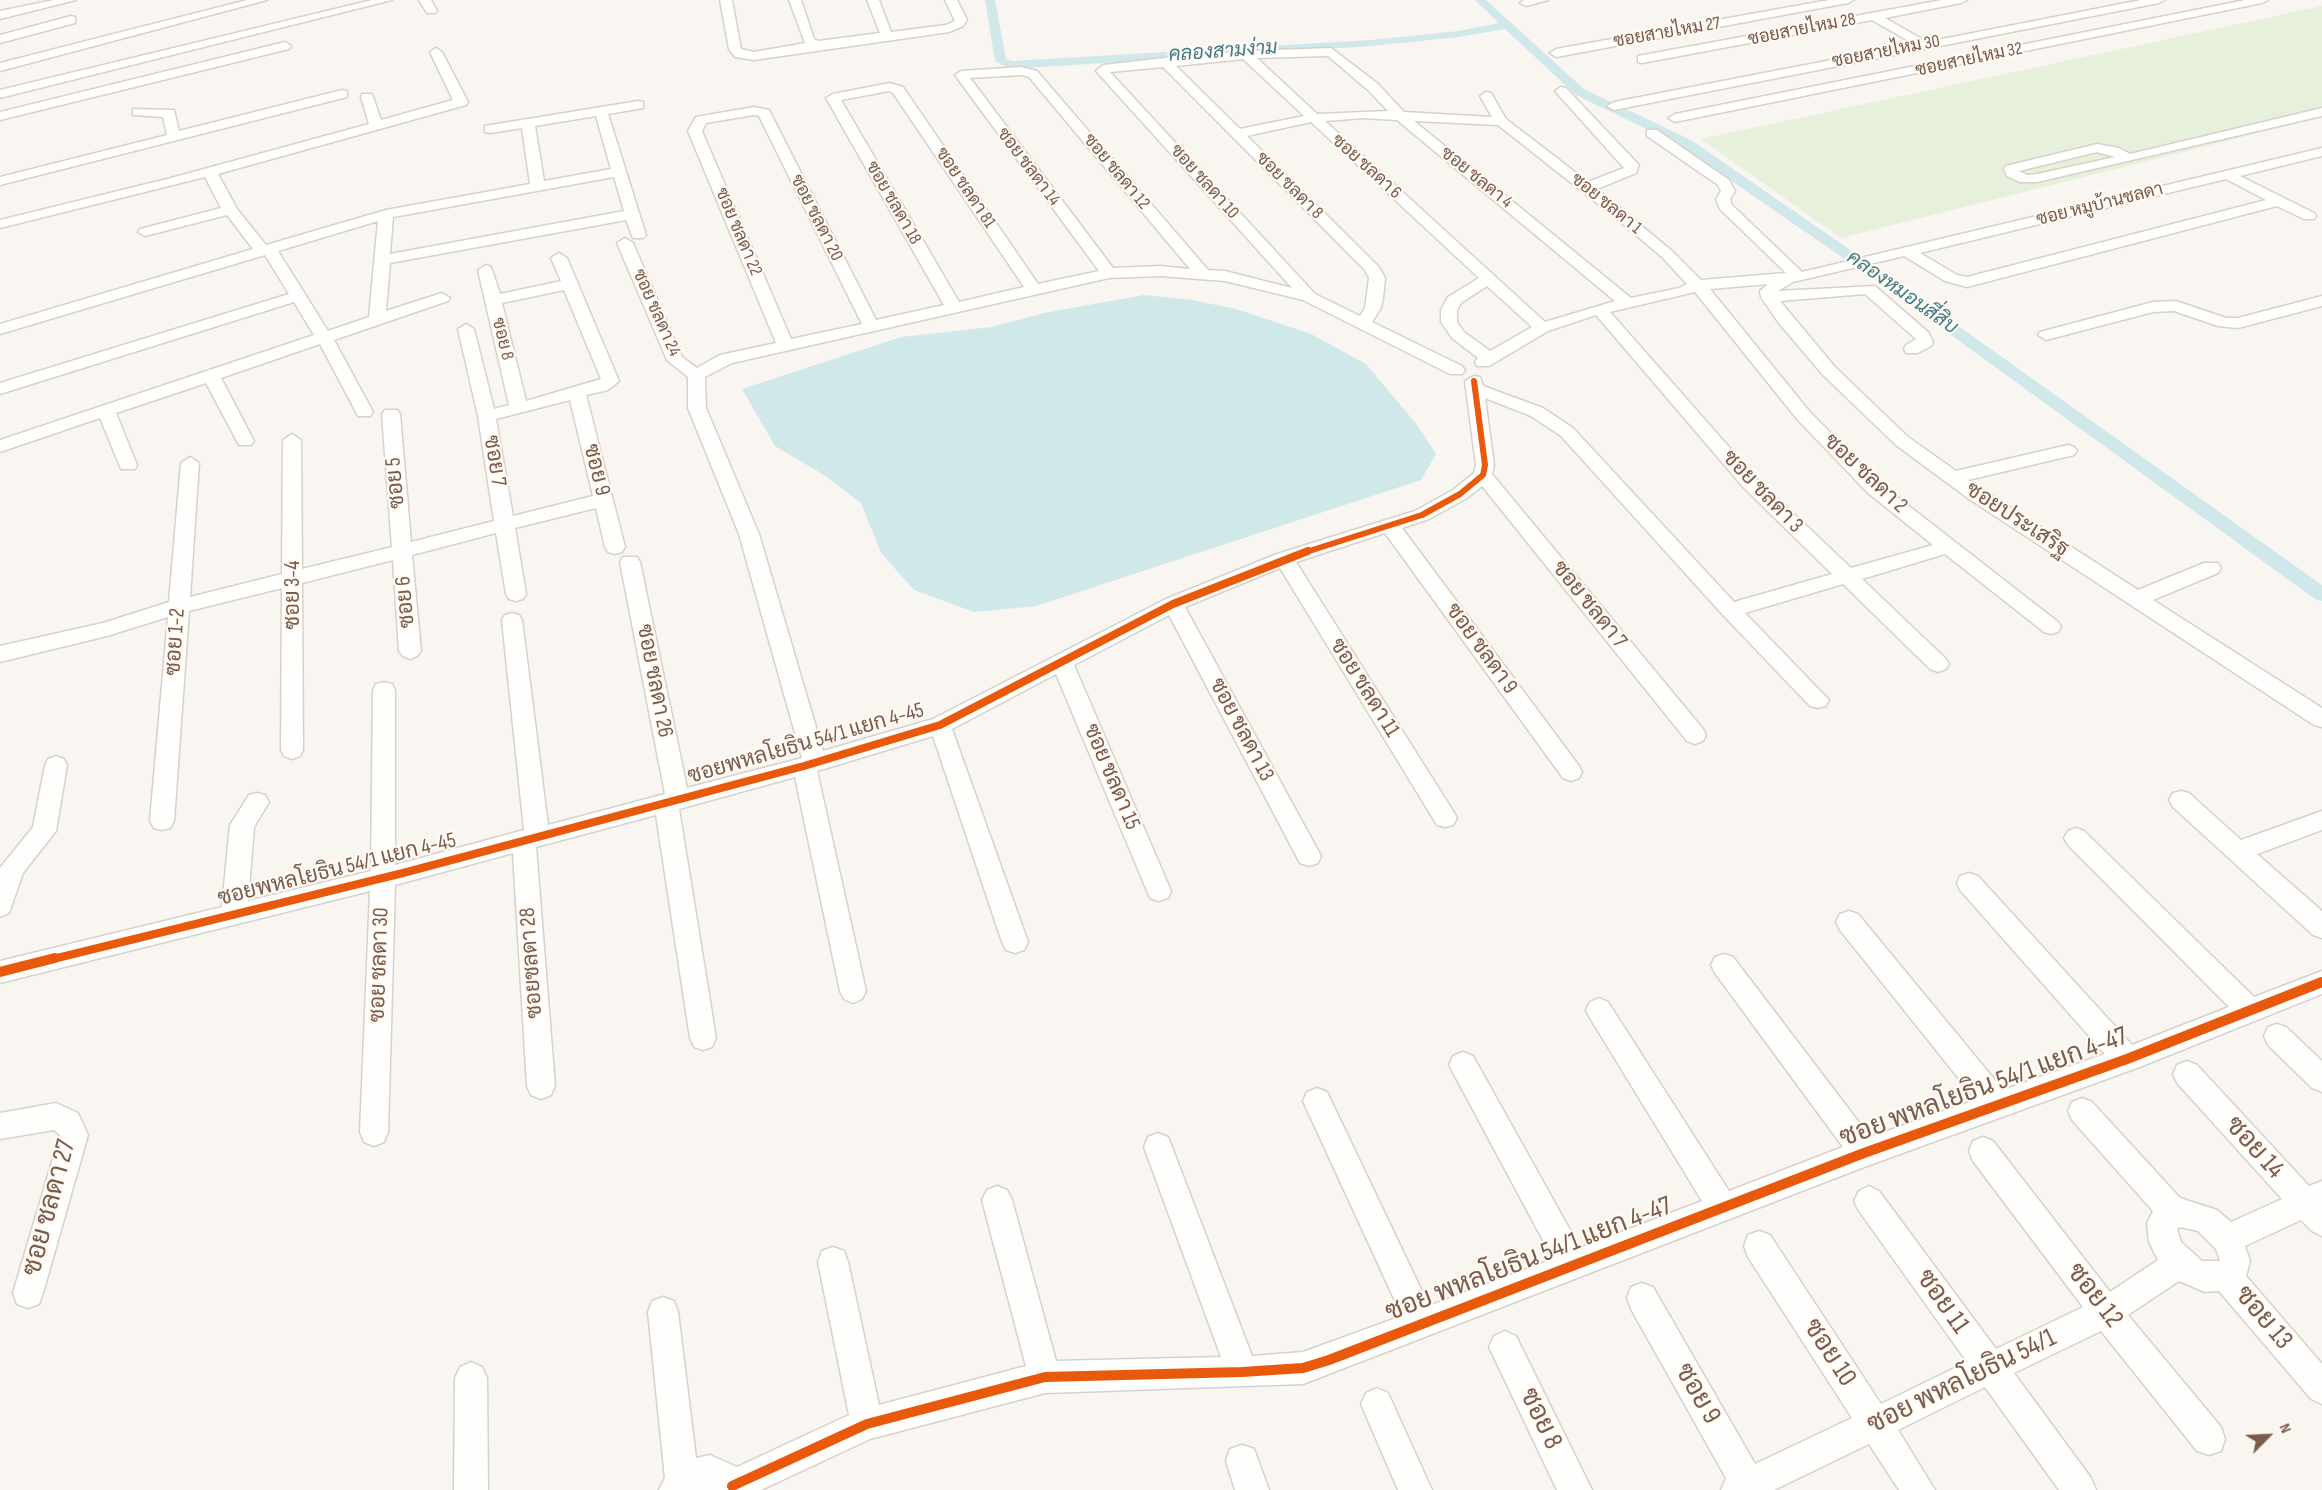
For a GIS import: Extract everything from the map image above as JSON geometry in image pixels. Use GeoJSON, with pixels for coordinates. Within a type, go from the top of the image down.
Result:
{"type":"FeatureCollection","features":[{"type":"Feature","properties":{"kind":"street"},"geometry":{"type":"LineString","coordinates":[[0,15],[70,0]]}},
{"type":"Feature","properties":{"kind":"street"},"geometry":{"type":"LineString","coordinates":[[0,67],[261,0]]}},
{"type":"Feature","properties":{"kind":"street"},"geometry":{"type":"LineString","coordinates":[[0,93],[386,0]]}},
{"type":"Feature","properties":{"kind":"street"},"geometry":{"type":"LineString","coordinates":[[726,0],[733,39],[739,54],[754,56],[816,45],[949,28],[961,20],[951,0]]}},
{"type":"Feature","properties":{"kind":"street"},"geometry":{"type":"LineString","coordinates":[[795,0],[809,41],[816,45]]}},
{"type":"Feature","properties":{"kind":"street"},"geometry":{"type":"LineString","coordinates":[[873,0],[887,36]]}},
{"type":"Feature","properties":{"kind":"street"},"geometry":{"type":"LineString","coordinates":[[1526,3],[1542,0]]}},
{"type":"Feature","properties":{"kind":"street","name":"ซอยสายไหม 27"},"geometry":{"type":"LineString","coordinates":[[1556,52],[1848,0]]}},
{"type":"Feature","properties":{"kind":"street","name":"ซอยสายไหม 28"},"geometry":{"type":"LineString","coordinates":[[1642,58],[1961,0]]}},
{"type":"Feature","properties":{"kind":"street","name":"ซอยสายไหม 30"},"geometry":{"type":"LineString","coordinates":[[1614,106],[2155,0]]}},
{"type":"Feature","properties":{"kind":"street","name":"ซอยสายไหม 32"},"geometry":{"type":"LineString","coordinates":[[1675,118],[2262,0]]}},
{"type":"Feature","properties":{"kind":"street"},"geometry":{"type":"LineString","coordinates":[[1873,16],[1924,45]]}},
{"type":"Feature","properties":{"kind":"street"},"geometry":{"type":"LineString","coordinates":[[0,39],[71,20]]}},
{"type":"Feature","properties":{"kind":"street"},"geometry":{"type":"LineString","coordinates":[[0,116],[285,46]]}},
{"type":"Feature","properties":{"kind":"street","name":"ซอย ชลดา 4"},"geometry":{"type":"LineString","coordinates":[[1246,56],[1328,50],[1373,87],[1399,115],[1627,303]]}},
{"type":"Feature","properties":{"kind":"street"},"geometry":{"type":"LineString","coordinates":[[0,224],[209,171],[461,102],[436,52]]}},
{"type":"Feature","properties":{"kind":"street"},"geometry":{"type":"LineString","coordinates":[[1165,62],[1246,56]]}},
{"type":"Feature","properties":{"kind":"street","name":"ซอย ชลดา 6"},"geometry":{"type":"LineString","coordinates":[[1246,56],[1542,328]]}},
{"type":"Feature","properties":{"kind":"street","name":"ซอย ชลดา 10"},"geometry":{"type":"LineString","coordinates":[[1165,62],[1106,67],[1102,71],[1309,297]]}},
{"type":"Feature","properties":{"kind":"street","name":"ซอย ชลดา 8"},"geometry":{"type":"LineString","coordinates":[[1165,62],[1371,267],[1377,278],[1375,298],[1373,308],[1363,323]]}},
{"type":"Feature","properties":{"kind":"street","name":"ซอย ชลดา 14"},"geometry":{"type":"LineString","coordinates":[[1028,72],[980,72],[959,77],[1109,273]]}},
{"type":"Feature","properties":{"kind":"street","name":"ซอย ชลดา 12"},"geometry":{"type":"LineString","coordinates":[[1028,72],[1033,75],[1203,274]]}},
{"type":"Feature","properties":{"kind":"street","name":"ซอย ชลดา 18"},"geometry":{"type":"LineString","coordinates":[[895,88],[833,98],[954,308]]}},
{"type":"Feature","properties":{"kind":"street","name":"ซอย ชลดา 81"},"geometry":{"type":"LineString","coordinates":[[895,88],[1035,290]]}},
{"type":"Feature","properties":{"kind":"street"},"geometry":{"type":"LineString","coordinates":[[1561,91],[1632,165],[1630,170],[1587,188]]}},
{"type":"Feature","properties":{"kind":"street"},"geometry":{"type":"LineString","coordinates":[[0,181],[342,94]]}},
{"type":"Feature","properties":{"kind":"street"},"geometry":{"type":"LineString","coordinates":[[1486,96],[1501,121]]}},
{"type":"Feature","properties":{"kind":"street"},"geometry":{"type":"LineString","coordinates":[[367,97],[376,126]]}},
{"type":"Feature","properties":{"kind":"street"},"geometry":{"type":"LineString","coordinates":[[490,129],[638,105]]}},
{"type":"Feature","properties":{"kind":"street","name":"ซอย ชลดา 22"},"geometry":{"type":"LineString","coordinates":[[761,110],[701,120],[694,131],[786,346]]}},
{"type":"Feature","properties":{"kind":"street","name":"ซอย ชลดา 20"},"geometry":{"type":"LineString","coordinates":[[761,110],[871,326]]}},
{"type":"Feature","properties":{"kind":"street","name":"ซอย ชลดา 24"},"geometry":{"type":"LineString","coordinates":[[601,111],[632,214],[632,239],[675,360],[696,375]]}},
{"type":"Feature","properties":{"kind":"street"},"geometry":{"type":"LineString","coordinates":[[138,112],[170,113],[174,138]]}},
{"type":"Feature","properties":{"kind":"street"},"geometry":{"type":"LineString","coordinates":[[2128,159],[2114,151],[2097,148],[2011,169],[2018,176],[2031,179],[2128,159],[2322,112]]}},
{"type":"Feature","properties":{"kind":"street"},"geometry":{"type":"LineString","coordinates":[[1237,134],[1312,118],[1399,115],[1501,121]]}},
{"type":"Feature","properties":{"kind":"street","name":"ซอย ชลดา 1"},"geometry":{"type":"LineString","coordinates":[[1501,121],[1667,254],[1695,290]]}},
{"type":"Feature","properties":{"kind":"street"},"geometry":{"type":"LineString","coordinates":[[528,123],[538,187]]}},
{"type":"Feature","properties":{"kind":"street","name":"ซอยประเสริฐ"},"geometry":{"type":"LineString","coordinates":[[1652,133],[1724,183],[1728,191],[1723,199],[1725,206],[1783,284],[1797,336],[1902,441],[1952,478],[2322,719]]}},
{"type":"Feature","properties":{"kind":"street","name":"ซอย หมูบ้านชลดา"},"geometry":{"type":"LineString","coordinates":[[1783,284],[1836,268],[2322,152]]}},
{"type":"Feature","properties":{"kind":"street"},"geometry":{"type":"LineString","coordinates":[[209,171],[230,210],[266,250],[295,292],[325,339],[363,412]]}},
{"type":"Feature","properties":{"kind":"street"},"geometry":{"type":"LineString","coordinates":[[0,329],[386,214],[620,172]]}},
{"type":"Feature","properties":{"kind":"street"},"geometry":{"type":"LineString","coordinates":[[2228,174],[2309,216]]}},
{"type":"Feature","properties":{"kind":"street"},"geometry":{"type":"LineString","coordinates":[[1908,252],[1950,278],[1967,282],[2279,201]]}},
{"type":"Feature","properties":{"kind":"street"},"geometry":{"type":"LineString","coordinates":[[146,232],[230,210]]}},
{"type":"Feature","properties":{"kind":"street"},"geometry":{"type":"LineString","coordinates":[[377,321],[386,214]]}},
{"type":"Feature","properties":{"kind":"street"},"geometry":{"type":"LineString","coordinates":[[382,260],[632,214]]}},
{"type":"Feature","properties":{"kind":"street"},"geometry":{"type":"LineString","coordinates":[[487,416],[577,393],[610,381],[559,258]]}},
{"type":"Feature","properties":{"kind":"street","name":"ซอย 8"},"geometry":{"type":"LineString","coordinates":[[486,270],[519,408]]}},
{"type":"Feature","properties":{"kind":"street"},"geometry":{"type":"LineString","coordinates":[[853,991],[809,764],[749,534],[697,408],[696,375],[726,359],[1109,273],[1160,272],[1225,276],[1309,297],[1476,372],[1567,432],[1730,610],[1818,700]]}},
{"type":"Feature","properties":{"kind":"street"},"geometry":{"type":"LineString","coordinates":[[1483,475],[1484,453],[1476,372],[1449,322],[1449,310],[1454,300],[1488,279]]}},
{"type":"Feature","properties":{"kind":"street"},"geometry":{"type":"LineString","coordinates":[[493,300],[570,284]]}},
{"type":"Feature","properties":{"kind":"street"},"geometry":{"type":"LineString","coordinates":[[1476,372],[1542,328],[1599,309],[1695,290],[1783,284],[1869,289],[1923,337],[1925,342],[1912,350]]}},
{"type":"Feature","properties":{"kind":"street","name":"ซอย ชลดา 2"},"geometry":{"type":"LineString","coordinates":[[1695,290],[1803,415],[1875,489],[2051,627]]}},
{"type":"Feature","properties":{"kind":"street"},"geometry":{"type":"LineString","coordinates":[[0,378],[94,354],[295,292]]}},
{"type":"Feature","properties":{"kind":"street"},"geometry":{"type":"LineString","coordinates":[[0,446],[442,298]]}},
{"type":"Feature","properties":{"kind":"street"},"geometry":{"type":"LineString","coordinates":[[2046,335],[2153,307],[2176,306],[2224,323],[2238,323],[2322,301]]}},
{"type":"Feature","properties":{"kind":"street","name":"ซอย ชลดา 3"},"geometry":{"type":"LineString","coordinates":[[1599,309],[1751,484],[1938,664]]}},
{"type":"Feature","properties":{"kind":"street","name":"ซอย 7"},"geometry":{"type":"LineString","coordinates":[[466,329],[487,416],[516,594]]}},
{"type":"Feature","properties":{"kind":"street"},"geometry":{"type":"LineString","coordinates":[[0,389],[94,354]]}},
{"type":"Feature","properties":{"kind":"street"},"geometry":{"type":"LineString","coordinates":[[211,376],[245,441]]}},
{"type":"Feature","properties":{"kind":"street","name":"ซอย 9"},"geometry":{"type":"LineString","coordinates":[[577,393],[615,547]]}},
{"type":"Feature","properties":{"kind":"street"},"geometry":{"type":"LineString","coordinates":[[106,411],[128,465]]}},
{"type":"Feature","properties":{"kind":"street","name":"ซอย 5"},"geometry":{"type":"LineString","coordinates":[[391,414],[402,552]]}},
{"type":"Feature","properties":{"kind":"street","name":"ซอย 3-4"},"geometry":{"type":"LineString","coordinates":[[292,440],[292,750]]}},
{"type":"Feature","properties":{"kind":"street"},"geometry":{"type":"LineString","coordinates":[[1952,478],[2068,451]]}},
{"type":"Feature","properties":{"kind":"street","name":"ซอย 1-2"},"geometry":{"type":"LineString","coordinates":[[162,821],[190,463]]}},
{"type":"Feature","properties":{"kind":"street","name":"ซอยพหลโยธิน 54/1 แยก 4-45"},"geometry":{"type":"LineString","coordinates":[[3,969],[383,878],[809,764],[940,725],[1173,604],[1284,559],[1390,526],[1443,505],[1483,475]]}},
{"type":"Feature","properties":{"kind":"street","name":"ซอย ชลดา 7"},"geometry":{"type":"LineString","coordinates":[[1483,475],[1695,735]]}},
{"type":"Feature","properties":{"kind":"street"},"geometry":{"type":"LineString","coordinates":[[0,640],[106,618],[138,616],[179,607],[603,500]]}},
{"type":"Feature","properties":{"kind":"street","name":"ซอย ชลดา 9"},"geometry":{"type":"LineString","coordinates":[[1390,526],[1571,772]]}},
{"type":"Feature","properties":{"kind":"street"},"geometry":{"type":"LineString","coordinates":[[1730,610],[1948,547]]}},
{"type":"Feature","properties":{"kind":"street","name":"ซอย 6"},"geometry":{"type":"LineString","coordinates":[[402,552],[410,651]]}},
{"type":"Feature","properties":{"kind":"street","name":"ซอย ชลดา 11"},"geometry":{"type":"LineString","coordinates":[[1284,559],[1444,818]]}},
{"type":"Feature","properties":{"kind":"street","name":"ซอย ชลดา 26"},"geometry":{"type":"LineString","coordinates":[[630,562],[672,801],[703,1038]]}},
{"type":"Feature","properties":{"kind":"street"},"geometry":{"type":"LineString","coordinates":[[2137,598],[2211,568]]}},
{"type":"Feature","properties":{"kind":"street","name":"ซอย ชลดา 13"},"geometry":{"type":"LineString","coordinates":[[1173,604],[1309,856]]}},
{"type":"Feature","properties":{"kind":"street"},"geometry":{"type":"LineString","coordinates":[[0,654],[107,629],[138,616]]}},
{"type":"Feature","properties":{"kind":"street","name":"ซอยชลดา 28"},"geometry":{"type":"LineString","coordinates":[[512,620],[531,838],[541,1086]]}},
{"type":"Feature","properties":{"kind":"street","name":"ซอย ชลดา 15"},"geometry":{"type":"LineString","coordinates":[[1062,663],[1159,891]]}},
{"type":"Feature","properties":{"kind":"street","name":"ซอย ชลดา 30"},"geometry":{"type":"LineString","coordinates":[[374,1132],[383,878],[384,690]]}},
{"type":"Feature","properties":{"kind":"street"},"geometry":{"type":"LineString","coordinates":[[940,725],[1015,942]]}},
{"type":"Feature","properties":{"kind":"street"},"geometry":{"type":"LineString","coordinates":[[0,906],[12,868],[44,831],[56,765]]}},
{"type":"Feature","properties":{"kind":"street"},"geometry":{"type":"LineString","coordinates":[[2181,800],[2322,927]]}},
{"type":"Feature","properties":{"kind":"street"},"geometry":{"type":"LineString","coordinates":[[234,915],[242,825],[257,802]]}},
{"type":"Feature","properties":{"kind":"street"},"geometry":{"type":"LineString","coordinates":[[2238,850],[2322,820]]}},
{"type":"Feature","properties":{"kind":"street"},"geometry":{"type":"LineString","coordinates":[[2076,838],[2250,1010]]}},
{"type":"Feature","properties":{"kind":"street"},"geometry":{"type":"LineString","coordinates":[[1968,884],[2127,1059]]}},
{"type":"Feature","properties":{"kind":"street"},"geometry":{"type":"LineString","coordinates":[[1849,922],[1997,1104]]}},
{"type":"Feature","properties":{"kind":"street"},"geometry":{"type":"LineString","coordinates":[[1724,965],[1864,1153]]}},
{"type":"Feature","properties":{"kind":"street","name":"ซอย พหลโยธิน 54/1 แยก 4-47"},"geometry":{"type":"LineString","coordinates":[[733,1488],[867,1424],[1045,1377],[1242,1372],[1303,1368],[1864,1153],[2127,1059],[2322,982]]}},
{"type":"Feature","properties":{"kind":"street"},"geometry":{"type":"LineString","coordinates":[[1599,1010],[1722,1207]]}},
{"type":"Feature","properties":{"kind":"street"},"geometry":{"type":"LineString","coordinates":[[2277,1036],[2322,1079]]}},
{"type":"Feature","properties":{"kind":"street"},"geometry":{"type":"LineString","coordinates":[[1463,1065],[1572,1264]]}},
{"type":"Feature","properties":{"kind":"street","name":"ซอย 14"},"geometry":{"type":"LineString","coordinates":[[2187,1074],[2316,1206]]}},
{"type":"Feature","properties":{"kind":"street"},"geometry":{"type":"LineString","coordinates":[[1317,1101],[1422,1324]]}},
{"type":"Feature","properties":{"kind":"street"},"geometry":{"type":"LineString","coordinates":[[2082,1111],[2174,1213]]}},
{"type":"Feature","properties":{"kind":"street","name":"ซอย ชลดา 27"},"geometry":{"type":"LineString","coordinates":[[0,1126],[56,1116],[68,1122],[74,1135],[28,1293]]}},
{"type":"Feature","properties":{"kind":"street"},"geometry":{"type":"LineString","coordinates":[[1158,1147],[1242,1372]]}},
{"type":"Feature","properties":{"kind":"street","name":"ซอย 12"},"geometry":{"type":"LineString","coordinates":[[1983,1150],[2106,1312],[2209,1439]]}},
{"type":"Feature","properties":{"kind":"street"},"geometry":{"type":"LineString","coordinates":[[997,1200],[1045,1377]]}},
{"type":"Feature","properties":{"kind":"street","name":"ซอย 11"},"geometry":{"type":"LineString","coordinates":[[1869,1201],[2079,1490]]}},
{"type":"Feature","properties":{"kind":"street"},"geometry":{"type":"LineString","coordinates":[[2227,1239],[2316,1206]]}},
{"type":"Feature","properties":{"kind":"street"},"geometry":{"type":"LineString","coordinates":[[2184,1212],[2201,1217],[2218,1228],[2227,1239],[2235,1261],[2233,1270],[2226,1276],[2205,1277],[2180,1263],[2164,1242],[2161,1232],[2162,1223],[2174,1213],[2184,1212]]}},
{"type":"Feature","properties":{"kind":"street","name":"ซอย 10"},"geometry":{"type":"LineString","coordinates":[[1759,1246],[1918,1490]]}},
{"type":"Feature","properties":{"kind":"street"},"geometry":{"type":"LineString","coordinates":[[833,1262],[867,1424]]}},
{"type":"Feature","properties":{"kind":"street","name":"ซอย พหลโยธิน 54/1"},"geometry":{"type":"LineString","coordinates":[[1746,1488],[2106,1312],[2180,1263]]}},
{"type":"Feature","properties":{"kind":"street","name":"ซอย 13"},"geometry":{"type":"LineString","coordinates":[[2226,1276],[2322,1388]]}},
{"type":"Feature","properties":{"kind":"street","name":"ซอย 9"},"geometry":{"type":"LineString","coordinates":[[1642,1298],[1746,1488]]}},
{"type":"Feature","properties":{"kind":"street"},"geometry":{"type":"LineString","coordinates":[[663,1312],[679,1487],[696,1475],[710,1472],[723,1476],[733,1488]]}},
{"type":"Feature","properties":{"kind":"street","name":"ซอย 8"},"geometry":{"type":"LineString","coordinates":[[1504,1347],[1575,1490]]}},
{"type":"Feature","properties":{"kind":"street"},"geometry":{"type":"LineString","coordinates":[[471,1378],[471,1490]]}},
{"type":"Feature","properties":{"kind":"street"},"geometry":{"type":"LineString","coordinates":[[1377,1404],[1415,1490]]}},
{"type":"Feature","properties":{"kind":"green space"},"geometry":{"type":"Polygon","coordinates":[[[2322,6],[2322,117],[1841,238],[1701,139],[2322,6]]]}},
{"type":"Feature","properties":{"kind":"water"},"geometry":{"type":"Polygon","coordinates":[[[1144,295],[1192,300],[1236,309],[1311,334],[1366,364],[1418,426],[1436,454],[1421,480],[1036,606],[974,612],[914,590],[881,553],[861,503],[824,475],[775,446],[742,389],[901,337],[991,327],[1044,313],[1144,295]]]}},
{"type":"Feature","properties":{"kind":"waterway","name":"คลองสามง่าม"},"geometry":{"type":"LineString","coordinates":[[990,0],[1001,61],[1010,65],[1371,43],[1459,34],[1507,25]]}},
{"type":"Feature","properties":{"kind":"waterway","name":"คลองหมอนสี่สิบ"},"geometry":{"type":"LineString","coordinates":[[1480,0],[1507,25]]}},
{"type":"Feature","properties":{"kind":"waterway","name":"คลองหมอนสี่สิบ"},"geometry":{"type":"LineString","coordinates":[[1507,25],[1580,92],[1686,143],[1883,279],[2322,594]]}},
{"type":"Feature","properties":{"kind":"cycle path"},"geometry":{"type":"LineString","coordinates":[[0,972],[403,873],[804,766],[940,725],[1173,604],[1284,559],[1422,515],[1460,494],[1483,475],[1485,465],[1474,381]]}},
{"type":"Feature","properties":{"kind":"cycle path"},"geometry":{"type":"LineString","coordinates":[[732,1486],[867,1424],[1045,1377],[1242,1372],[1303,1368],[1329,1360],[1864,1153],[2127,1059],[2322,982]]}}]}
